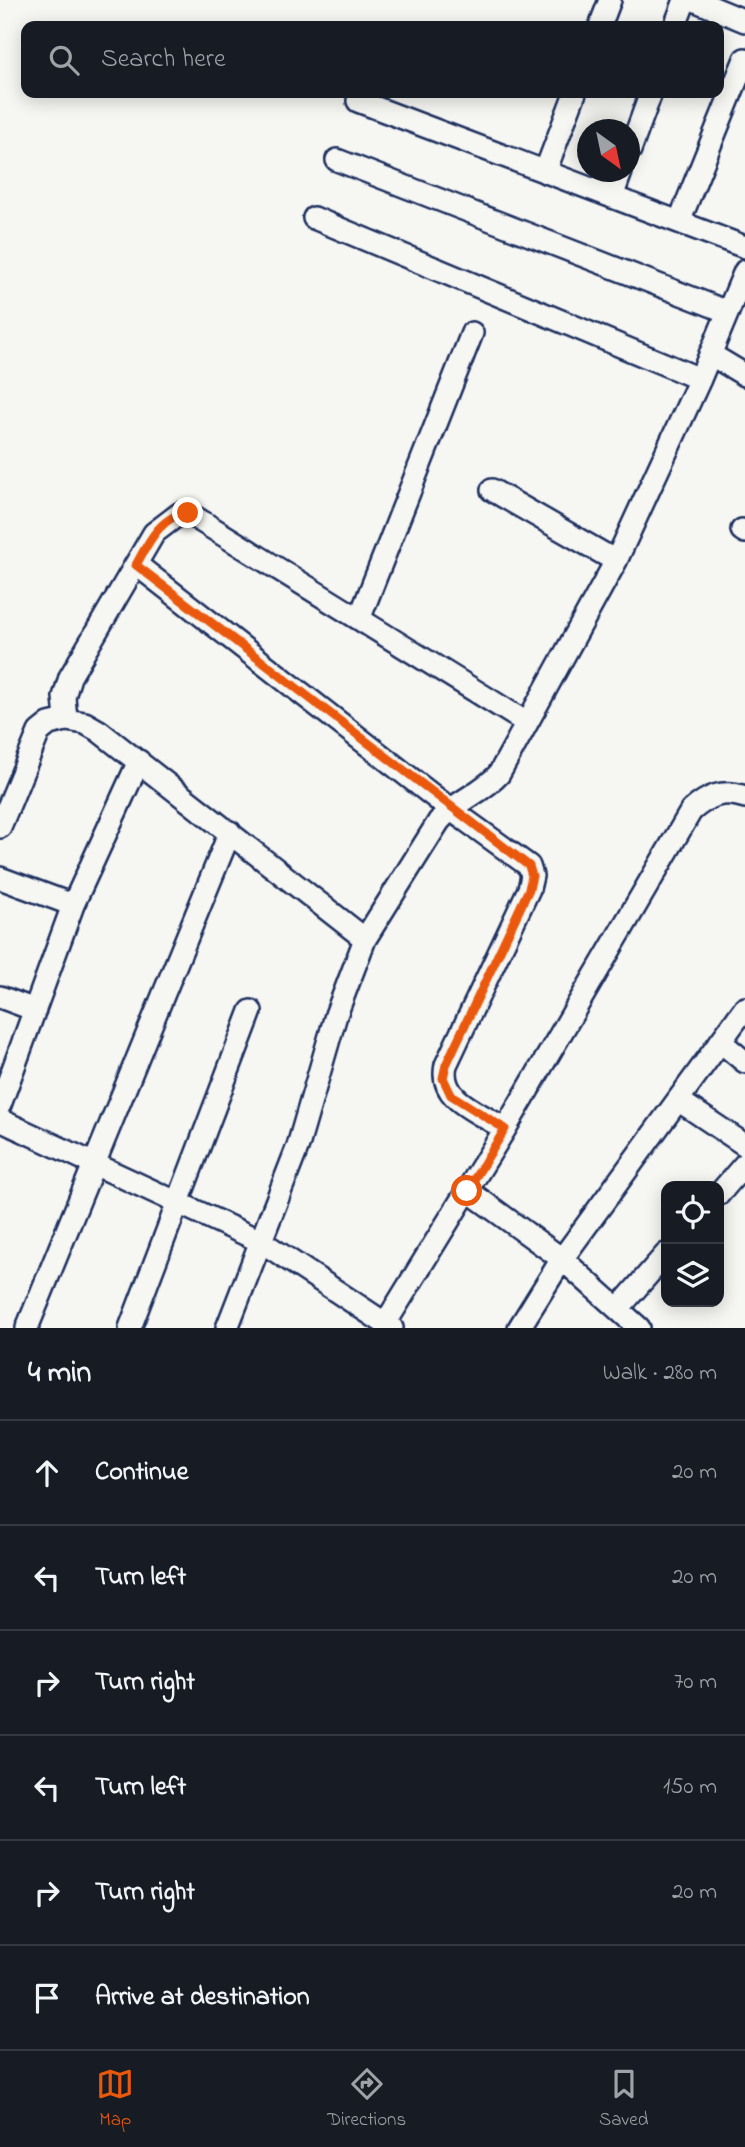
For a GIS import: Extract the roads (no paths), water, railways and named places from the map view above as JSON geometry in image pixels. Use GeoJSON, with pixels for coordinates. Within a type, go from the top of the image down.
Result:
{"type":"FeatureCollection","features":[{"type":"Feature","properties":{"kind":"street"},"geometry":{"type":"LineString","coordinates":[[602,21],[610,0]]}},
{"type":"Feature","properties":{"kind":"street"},"geometry":{"type":"LineString","coordinates":[[677,21],[685,0]]}},
{"type":"Feature","properties":{"kind":"street"},"geometry":{"type":"LineString","coordinates":[[695,0],[745,21]]}},
{"type":"Feature","properties":{"kind":"street"},"geometry":{"type":"LineString","coordinates":[[678,222],[745,59]]}},
{"type":"Feature","properties":{"kind":"street"},"geometry":{"type":"LineString","coordinates":[[545,172],[573,98]]}},
{"type":"Feature","properties":{"kind":"street"},"geometry":{"type":"LineString","coordinates":[[640,120],[648,98]]}},
{"type":"Feature","properties":{"kind":"street"},"geometry":{"type":"LineString","coordinates":[[358,101],[745,247]]}},
{"type":"Feature","properties":{"kind":"street"},"geometry":{"type":"LineString","coordinates":[[337,160],[728,312]]}},
{"type":"Feature","properties":{"kind":"street"},"geometry":{"type":"LineString","coordinates":[[612,197],[617,182]]}},
{"type":"Feature","properties":{"kind":"street"},"geometry":{"type":"LineString","coordinates":[[314,218],[700,379]]}},
{"type":"Feature","properties":{"kind":"street"},"geometry":{"type":"LineString","coordinates":[[228,1328],[298,1146],[336,1015],[365,939],[428,836],[450,809],[489,785],[499,774],[616,561],[700,379],[745,271]]}},
{"type":"Feature","properties":{"kind":"street"},"geometry":{"type":"LineString","coordinates":[[360,617],[472,333]]}},
{"type":"Feature","properties":{"kind":"street"},"geometry":{"type":"LineString","coordinates":[[710,354],[745,375]]}},
{"type":"Feature","properties":{"kind":"street"},"geometry":{"type":"LineString","coordinates":[[492,491],[616,561]]}},
{"type":"Feature","properties":{"kind":"street"},"geometry":{"type":"LineString","coordinates":[[66,720],[64,697],[70,677],[154,533],[179,514],[188,513],[360,617],[527,723]]}},
{"type":"Feature","properties":{"kind":"street"},"geometry":{"type":"LineString","coordinates":[[136,565],[450,809],[522,858],[532,876],[529,889],[446,1065],[443,1078],[451,1095],[505,1129]]}},
{"type":"Feature","properties":{"kind":"street"},"geometry":{"type":"LineString","coordinates":[[0,827],[39,732],[49,724],[66,720],[85,723],[139,761],[365,939]]}},
{"type":"Feature","properties":{"kind":"street"},"geometry":{"type":"LineString","coordinates":[[0,1105],[73,905],[139,761]]}},
{"type":"Feature","properties":{"kind":"street"},"geometry":{"type":"LineString","coordinates":[[0,1120],[262,1242],[389,1326],[691,810],[705,799],[720,793],[745,797]]}},
{"type":"Feature","properties":{"kind":"street"},"geometry":{"type":"LineString","coordinates":[[27,1328],[230,832]]}},
{"type":"Feature","properties":{"kind":"street"},"geometry":{"type":"LineString","coordinates":[[0,878],[73,905]]}},
{"type":"Feature","properties":{"kind":"street"},"geometry":{"type":"LineString","coordinates":[[0,997],[35,1010]]}},
{"type":"Feature","properties":{"kind":"street"},"geometry":{"type":"LineString","coordinates":[[519,1328],[562,1259],[745,1008]]}},
{"type":"Feature","properties":{"kind":"street"},"geometry":{"type":"LineString","coordinates":[[130,1328],[180,1203],[251,1011]]}},
{"type":"Feature","properties":{"kind":"street"},"geometry":{"type":"LineString","coordinates":[[720,1042],[745,1062]]}},
{"type":"Feature","properties":{"kind":"street"},"geometry":{"type":"LineString","coordinates":[[678,1100],[745,1145]]}},
{"type":"Feature","properties":{"kind":"street"},"geometry":{"type":"LineString","coordinates":[[724,1188],[745,1164]]}},
{"type":"Feature","properties":{"kind":"street"},"geometry":{"type":"LineString","coordinates":[[467,1191],[562,1259],[639,1328]]}},
{"type":"Feature","properties":{"kind":"street"},"geometry":{"type":"LineString","coordinates":[[618,1309],[661,1260]]}}]}
